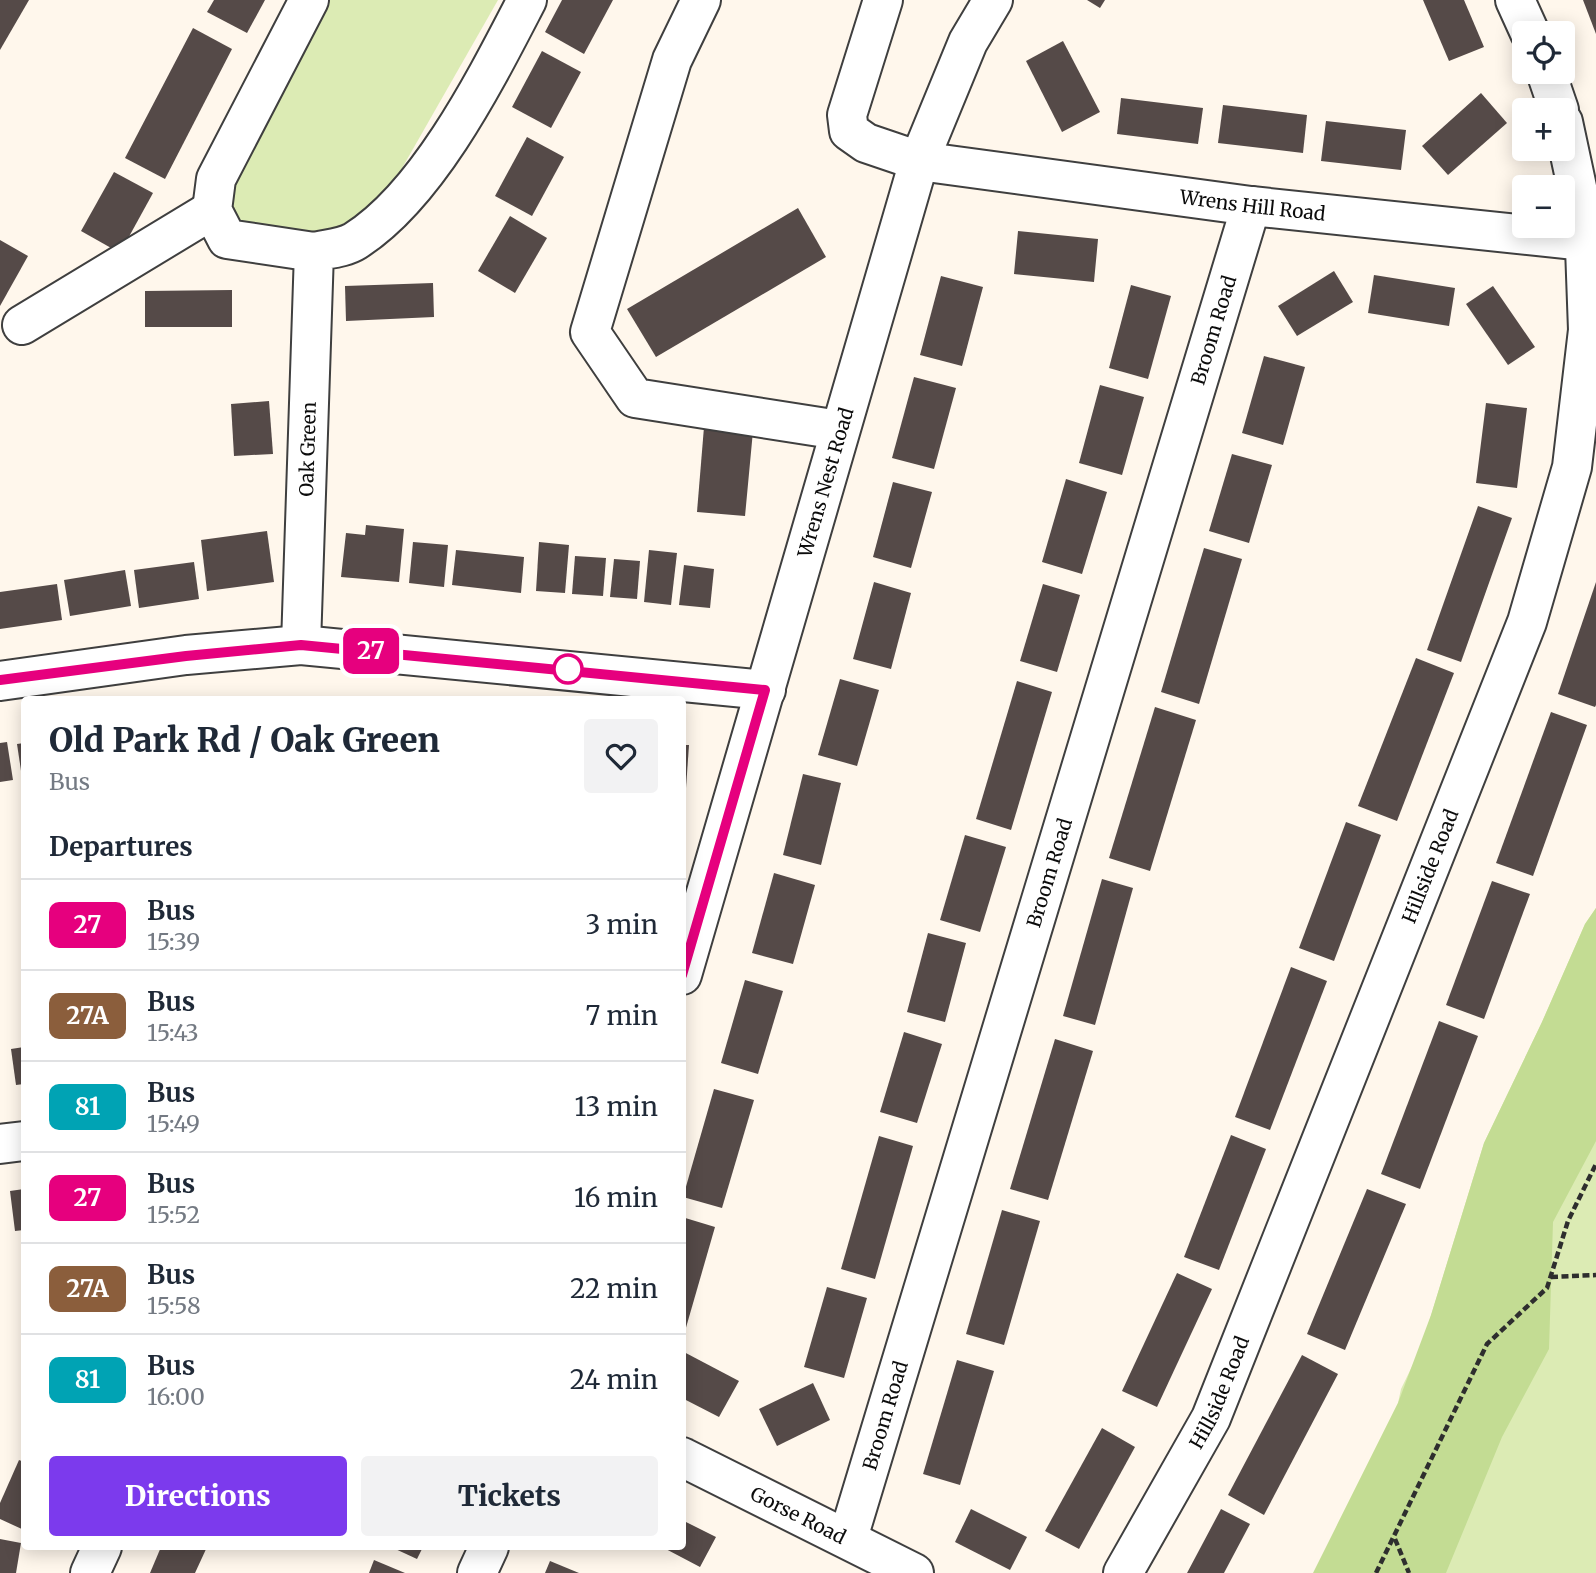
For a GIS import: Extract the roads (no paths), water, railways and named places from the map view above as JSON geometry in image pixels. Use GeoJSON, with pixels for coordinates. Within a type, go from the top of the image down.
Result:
{"type":"FeatureCollection","features":[{"type":"Feature","properties":{"kind":"street"},"geometry":{"type":"LineString","coordinates":[[309,0],[216,179],[212,210],[227,239],[314,252],[353,243],[396,208],[471,106],[527,0]]}},
{"type":"Feature","properties":{"kind":"street"},"geometry":{"type":"LineString","coordinates":[[701,0],[671,60],[590,332],[635,398],[839,430]]}},
{"type":"Feature","properties":{"kind":"street","name":"Wrens Hill Road"},"geometry":{"type":"LineString","coordinates":[[883,0],[847,115],[849,131],[866,143],[919,161],[1251,206],[1585,241]]}},
{"type":"Feature","properties":{"kind":"street","name":"Wrens Nest Road"},"geometry":{"type":"LineString","coordinates":[[686,961],[919,161],[968,42],[993,0]]}},
{"type":"Feature","properties":{"kind":"street"},"geometry":{"type":"LineString","coordinates":[[1515,0],[1525,21]]}},
{"type":"Feature","properties":{"kind":"street","name":"Hillside Road"},"geometry":{"type":"LineString","coordinates":[[1123,1573],[1211,1418],[1527,622],[1572,467],[1588,330],[1585,241],[1588,191],[1575,155]]}},
{"type":"Feature","properties":{"kind":"street","name":"Broom Road"},"geometry":{"type":"LineString","coordinates":[[848,1538],[1251,206]]}},
{"type":"Feature","properties":{"kind":"street"},"geometry":{"type":"LineString","coordinates":[[22,325],[212,210]]}},
{"type":"Feature","properties":{"kind":"street","name":"Oak Green"},"geometry":{"type":"LineString","coordinates":[[301,645],[314,252]]}},
{"type":"Feature","properties":{"kind":"street"},"geometry":{"type":"LineString","coordinates":[[0,681],[186,656],[301,645],[765,690]]}},
{"type":"Feature","properties":{"kind":"street"},"geometry":{"type":"LineString","coordinates":[[0,1143],[21,1141]]}},
{"type":"Feature","properties":{"kind":"street","name":"Gorse Road"},"geometry":{"type":"LineString","coordinates":[[686,1459],[914,1573]]}},
{"type":"Feature","properties":{"kind":"street"},"geometry":{"type":"LineString","coordinates":[[90,1573],[101,1550]]}},
{"type":"Feature","properties":{"kind":"street"},"geometry":{"type":"LineString","coordinates":[[477,1573],[488,1550]]}}]}
